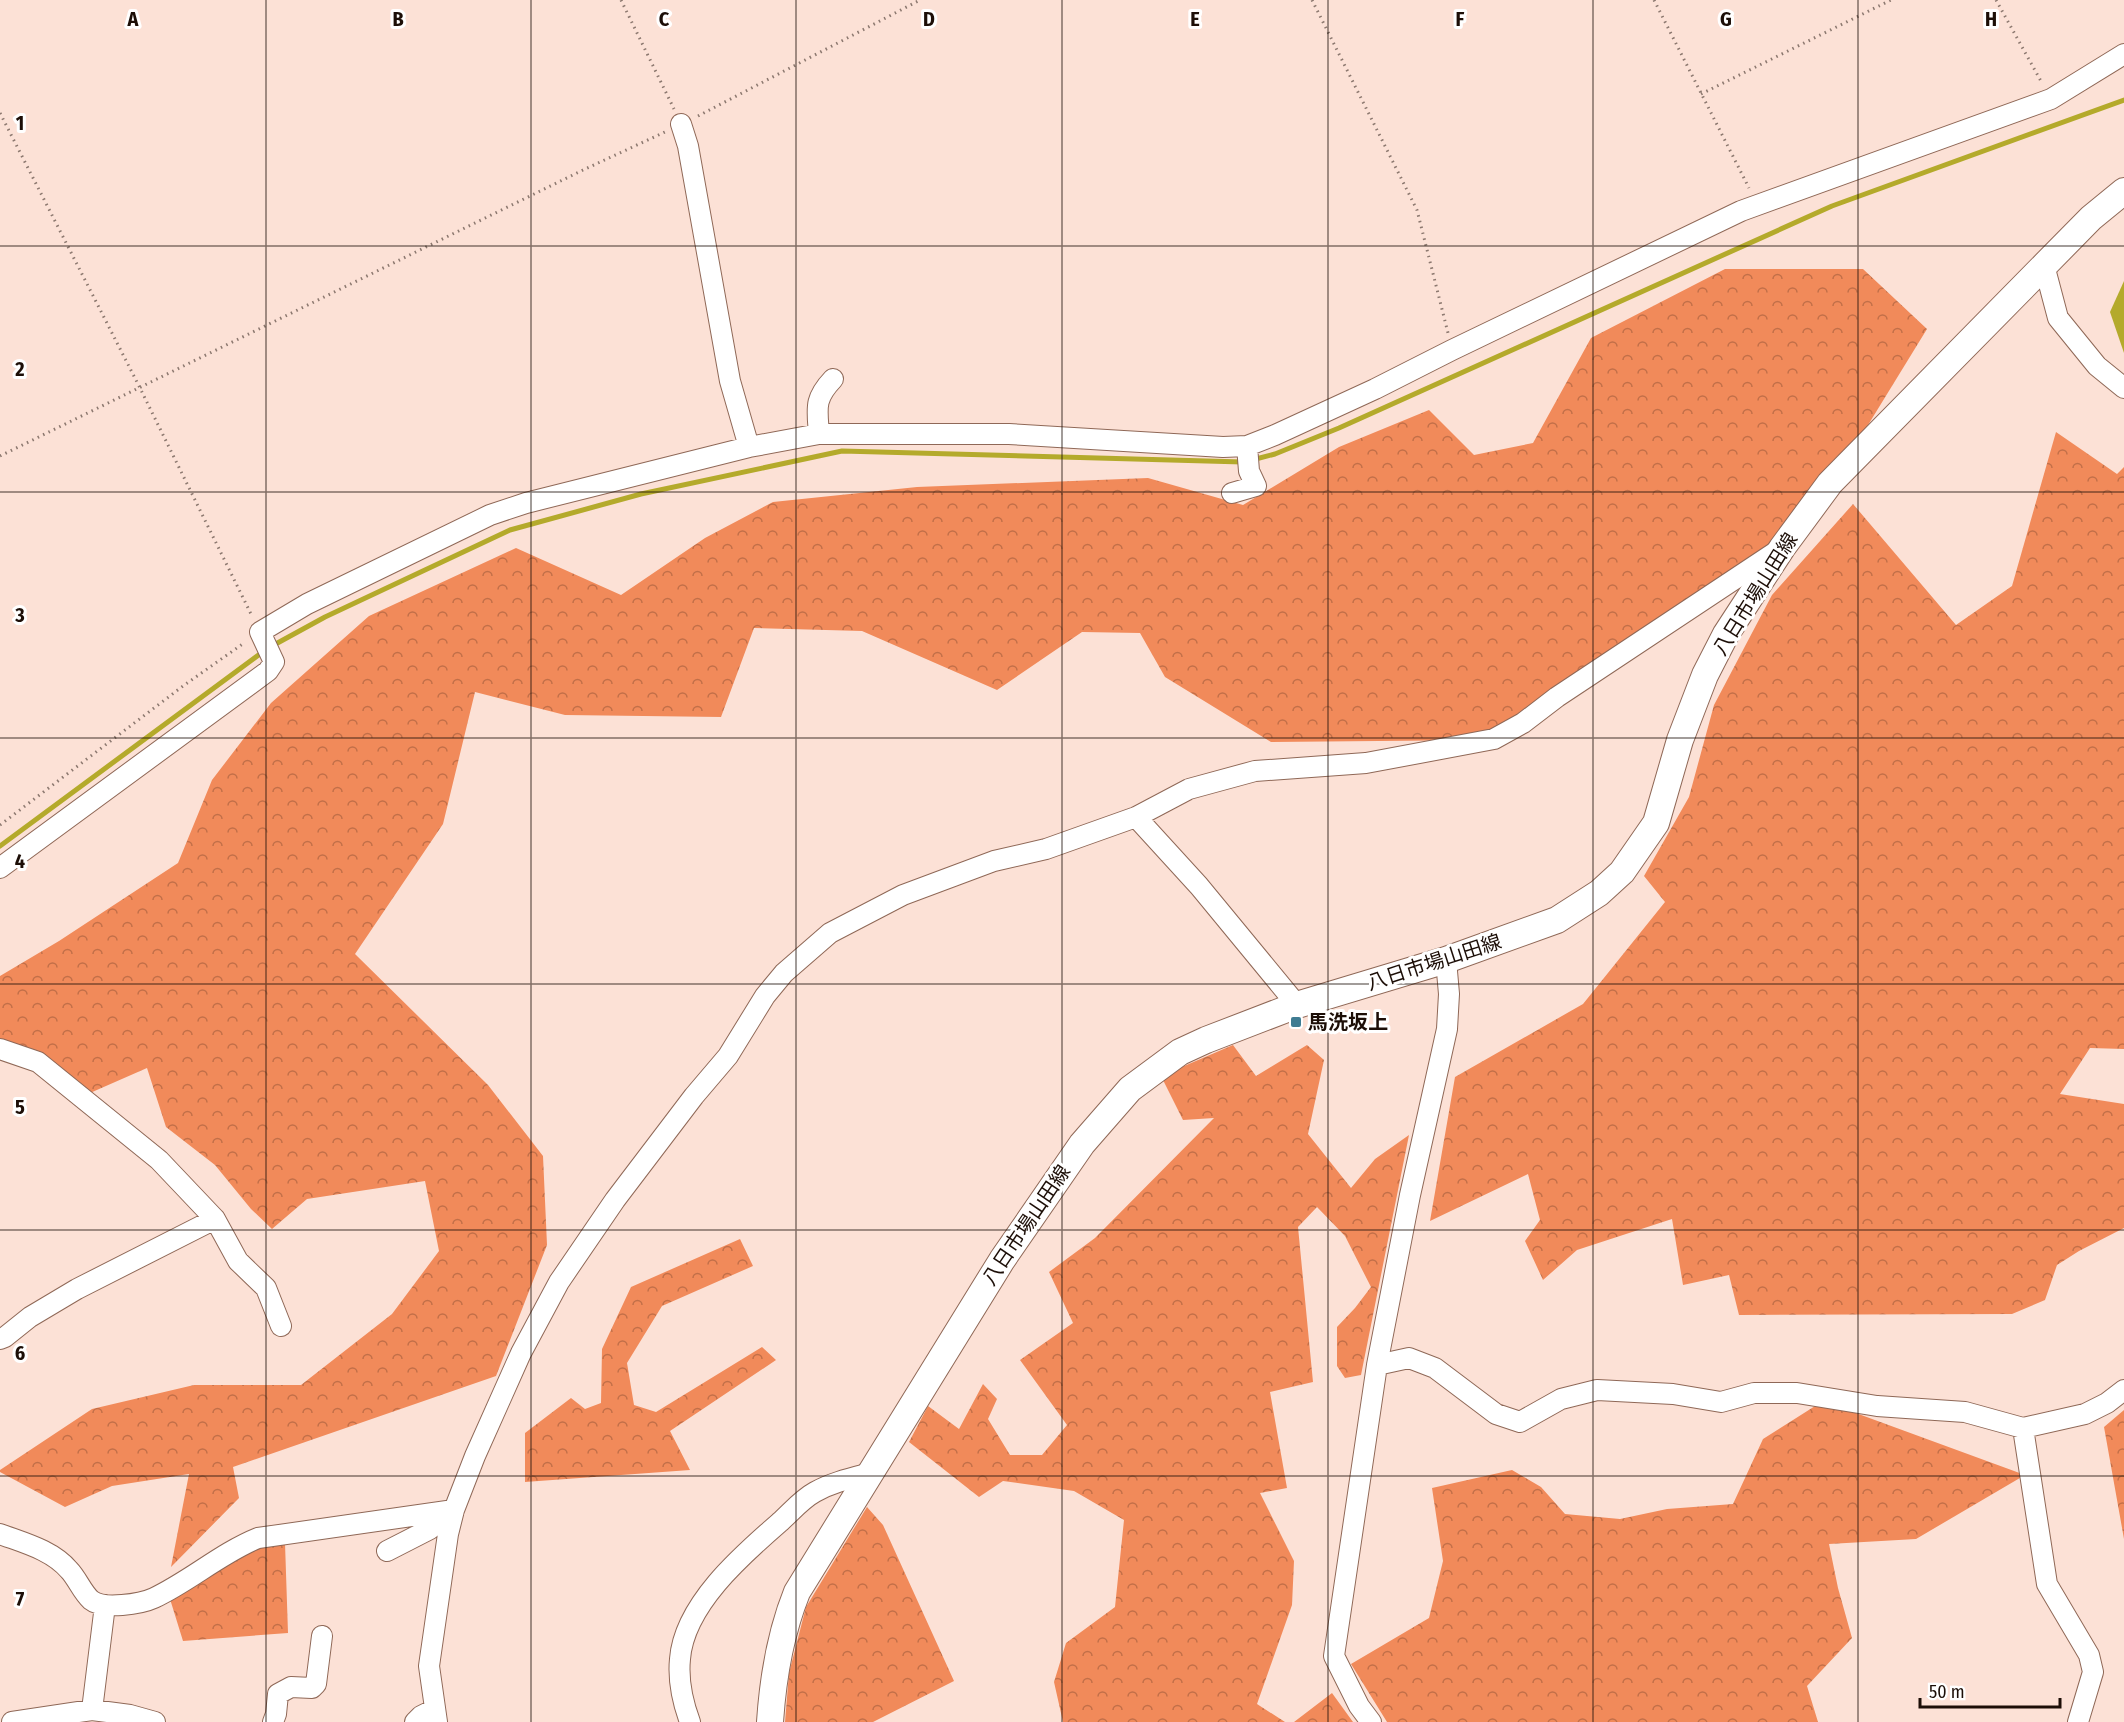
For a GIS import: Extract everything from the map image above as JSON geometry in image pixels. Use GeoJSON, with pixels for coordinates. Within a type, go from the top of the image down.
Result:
{"type":"FeatureCollection","features":[{"type":"Feature","properties":{"kind":"main road","name":"八日市場山田線"},"geometry":{"type":"LineString","coordinates":[[770,1722],[777,1653],[797,1592],[1002,1260],[1082,1144],[1130,1089],[1180,1052],[1206,1040],[1297,1005],[1446,960],[1557,920],[1599,893],[1622,872],[1656,823],[1680,740],[1705,675],[1726,634],[1782,548],[1830,483],[2091,218],[2124,191]]}},
{"type":"Feature","properties":{"kind":"street"},"geometry":{"type":"LineString","coordinates":[[0,868],[268,671],[274,662],[260,632],[307,604],[490,515],[526,503],[749,447],[819,435],[1009,434],[1223,447],[1247,446],[1375,389],[1731,216],[2050,99],[2124,54]]}},
{"type":"Feature","properties":{"kind":"street"},"geometry":{"type":"LineString","coordinates":[[681,124],[688,146],[730,381],[749,447]]}},
{"type":"Feature","properties":{"kind":"street"},"geometry":{"type":"LineString","coordinates":[[2044,265],[2058,318],[2097,366],[2124,388]]}},
{"type":"Feature","properties":{"kind":"street"},"geometry":{"type":"LineString","coordinates":[[819,435],[817,408],[821,392],[833,379]]}},
{"type":"Feature","properties":{"kind":"street"},"geometry":{"type":"LineString","coordinates":[[1232,493],[1256,486],[1249,471],[1247,446]]}},
{"type":"Feature","properties":{"kind":"street"},"geometry":{"type":"LineString","coordinates":[[387,1551],[429,1529],[446,1511],[475,1456],[521,1353],[559,1282],[615,1200],[693,1096],[728,1056],[765,996],[784,973],[830,933],[903,895],[994,861],[1046,849],[1136,817],[1190,789],[1254,771],[1366,763],[1494,739],[1523,723],[1557,697],[1782,548]]}},
{"type":"Feature","properties":{"kind":"street"},"geometry":{"type":"LineString","coordinates":[[1136,817],[1199,886],[1297,1005]]}},
{"type":"Feature","properties":{"kind":"street"},"geometry":{"type":"LineString","coordinates":[[1371,1722],[1359,1706],[1334,1656],[1377,1365],[1410,1196],[1447,1029],[1449,994],[1446,960]]}},
{"type":"Feature","properties":{"kind":"street"},"geometry":{"type":"LineString","coordinates":[[0,1049],[38,1062],[159,1160],[215,1219],[238,1261],[266,1288],[281,1326]]}},
{"type":"Feature","properties":{"kind":"street"},"geometry":{"type":"LineString","coordinates":[[0,1339],[6,1337],[30,1317],[77,1289],[215,1219]]}},
{"type":"Feature","properties":{"kind":"street"},"geometry":{"type":"LineString","coordinates":[[1377,1365],[1409,1358],[1435,1368],[1496,1414],[1520,1422],[1561,1399],[1598,1390],[1673,1394],[1721,1402],[1754,1393],[1797,1393],[1877,1406],[1965,1412],[2023,1428],[2085,1414],[2107,1403],[2124,1390]]}},
{"type":"Feature","properties":{"kind":"street"},"geometry":{"type":"LineString","coordinates":[[2023,1428],[2047,1584],[2089,1655],[2093,1672],[2078,1722]]}},
{"type":"Feature","properties":{"kind":"street"},"geometry":{"type":"LineString","coordinates":[[690,1722],[681,1687],[680,1658],[690,1623],[710,1590],[745,1553],[813,1493],[845,1479],[871,1473]]}},
{"type":"Feature","properties":{"kind":"street"},"geometry":{"type":"LineString","coordinates":[[0,1534],[39,1548],[69,1568],[92,1600],[105,1605],[135,1603],[153,1598],[238,1546],[258,1538],[446,1511]]}},
{"type":"Feature","properties":{"kind":"street"},"geometry":{"type":"LineString","coordinates":[[415,1722],[421,1716],[436,1716],[429,1666],[448,1534],[446,1511]]}},
{"type":"Feature","properties":{"kind":"street"},"geometry":{"type":"LineString","coordinates":[[0,1548],[39,1548]]}},
{"type":"Feature","properties":{"kind":"street"},"geometry":{"type":"LineString","coordinates":[[92,1710],[105,1605]]}},
{"type":"Feature","properties":{"kind":"street"},"geometry":{"type":"LineString","coordinates":[[273,1722],[278,1694],[291,1688],[312,1688],[316,1684],[321,1636]]}},
{"type":"Feature","properties":{"kind":"street"},"geometry":{"type":"LineString","coordinates":[[12,1722],[92,1710],[130,1715],[155,1722]]}},
{"type":"Feature","properties":{"kind":"path"},"geometry":{"type":"LineString","coordinates":[[621,0],[681,124]]}},
{"type":"Feature","properties":{"kind":"path"},"geometry":{"type":"LineString","coordinates":[[0,456],[681,124],[920,0]]}},
{"type":"Feature","properties":{"kind":"path"},"geometry":{"type":"LineString","coordinates":[[1312,0],[1417,210],[1452,350]]}},
{"type":"Feature","properties":{"kind":"path"},"geometry":{"type":"LineString","coordinates":[[1654,0],[1757,205]]}},
{"type":"Feature","properties":{"kind":"path"},"geometry":{"type":"LineString","coordinates":[[1701,94],[1891,0]]}},
{"type":"Feature","properties":{"kind":"path"},"geometry":{"type":"LineString","coordinates":[[1996,0],[2050,99]]}},
{"type":"Feature","properties":{"kind":"path"},"geometry":{"type":"LineString","coordinates":[[0,113],[140,388],[260,632],[183,686],[0,825]]}},
{"type":"Feature","properties":{"kind":"green space"},"geometry":{"type":"Polygon","coordinates":[[[1725,269],[1863,269],[1927,329],[1814,513],[1737,590],[1486,740],[1271,742],[1165,677],[1140,633],[1082,632],[997,690],[862,631],[754,628],[721,717],[565,715],[475,692],[443,824],[355,954],[488,1085],[543,1156],[547,1245],[496,1376],[233,1467],[239,1498],[171,1567],[189,1474],[112,1486],[65,1507],[0,1472],[92,1409],[194,1385],[301,1385],[392,1314],[439,1251],[425,1181],[307,1199],[272,1229],[251,1209],[215,1165],[166,1127],[147,1068],[90,1093],[0,1054],[0,976],[59,941],[178,863],[212,780],[271,703],[369,616],[516,548],[621,595],[705,538],[773,502],[917,487],[1148,478],[1243,505],[1339,447],[1429,410],[1474,455],[1533,443],[1591,338],[1725,269]]]}},
{"type":"Feature","properties":{"kind":"green space"},"geometry":{"type":"Polygon","coordinates":[[[2056,432],[2117,474],[2124,467],[2124,1049],[2090,1048],[2060,1094],[2124,1104],[2124,1228],[2057,1265],[2045,1300],[2012,1314],[1739,1315],[1729,1275],[1683,1285],[1672,1219],[1577,1250],[1543,1280],[1525,1241],[1540,1220],[1528,1174],[1430,1221],[1455,1077],[1583,1004],[1665,902],[1644,876],[1689,797],[1714,705],[1772,595],[1853,504],[1956,625],[2012,586],[2056,432]]]}},
{"type":"Feature","properties":{"kind":"green space"},"geometry":{"type":"Polygon","coordinates":[[[1233,1045],[1256,1076],[1307,1045],[1324,1060],[1308,1134],[1351,1188],[1375,1159],[1409,1135],[1361,1375],[1345,1378],[1337,1366],[1337,1327],[1371,1287],[1345,1236],[1317,1207],[1298,1227],[1313,1382],[1270,1392],[1287,1488],[1260,1493],[1294,1561],[1292,1605],[1257,1704],[1285,1722],[1063,1722],[1054,1682],[1066,1643],[1115,1607],[1124,1520],[1074,1491],[1003,1481],[979,1497],[909,1442],[928,1406],[959,1429],[983,1384],[997,1399],[988,1419],[1010,1455],[1042,1455],[1067,1425],[1020,1360],[1073,1323],[1049,1272],[1095,1238],[1214,1118],[1183,1120],[1161,1076],[1233,1045]]]}},
{"type":"Feature","properties":{"kind":"green space"},"geometry":{"type":"Polygon","coordinates":[[[740,1239],[753,1266],[662,1306],[627,1363],[634,1405],[656,1412],[762,1347],[776,1360],[670,1431],[690,1470],[525,1482],[525,1433],[571,1398],[585,1409],[601,1403],[602,1349],[631,1287],[740,1239]]]}},
{"type":"Feature","properties":{"kind":"green space"},"geometry":{"type":"Polygon","coordinates":[[[1823,1401],[2025,1475],[1916,1539],[1829,1544],[1852,1638],[1807,1686],[1818,1722],[1387,1722],[1351,1664],[1429,1618],[1443,1561],[1432,1488],[1512,1470],[1541,1487],[1565,1514],[1620,1519],[1667,1509],[1733,1504],[1763,1439],[1823,1401]]]}},
{"type":"Feature","properties":{"kind":"green space"},"geometry":{"type":"Polygon","coordinates":[[[2124,1410],[2124,1539],[2104,1427],[2124,1410]]]}},
{"type":"Feature","properties":{"kind":"green space"},"geometry":{"type":"Polygon","coordinates":[[[867,1507],[883,1525],[954,1681],[873,1722],[785,1722],[789,1673],[806,1607],[867,1507]]]}},
{"type":"Feature","properties":{"kind":"green space"},"geometry":{"type":"Polygon","coordinates":[[[285,1543],[288,1633],[183,1641],[170,1599],[254,1549],[285,1543]]]}},
{"type":"Feature","properties":{"kind":"green space"},"geometry":{"type":"Polygon","coordinates":[[[1332,1693],[1353,1722],[1294,1722],[1332,1693]]]}},
{"type":"Feature","properties":{"kind":"shaded area"},"geometry":{"type":"Polygon","coordinates":[[[2124,281],[2124,353],[2110,312],[2124,281]]]}},
{"type":"Feature","properties":{"kind":"waterway"},"geometry":{"type":"LineString","coordinates":[[1252,460],[1275,454],[1339,428],[1832,206],[2124,100]]}},
{"type":"Feature","properties":{"kind":"waterway"},"geometry":{"type":"LineString","coordinates":[[272,646],[325,617],[510,530],[641,494],[842,451],[1243,462]]}},
{"type":"Feature","properties":{"kind":"waterway"},"geometry":{"type":"LineString","coordinates":[[0,846],[264,651]]}},
{"type":"Feature","properties":{"kind":"place","name":"馬洗坂上"},"geometry":{"type":"Point","coordinates":[1296,1022]}}]}
